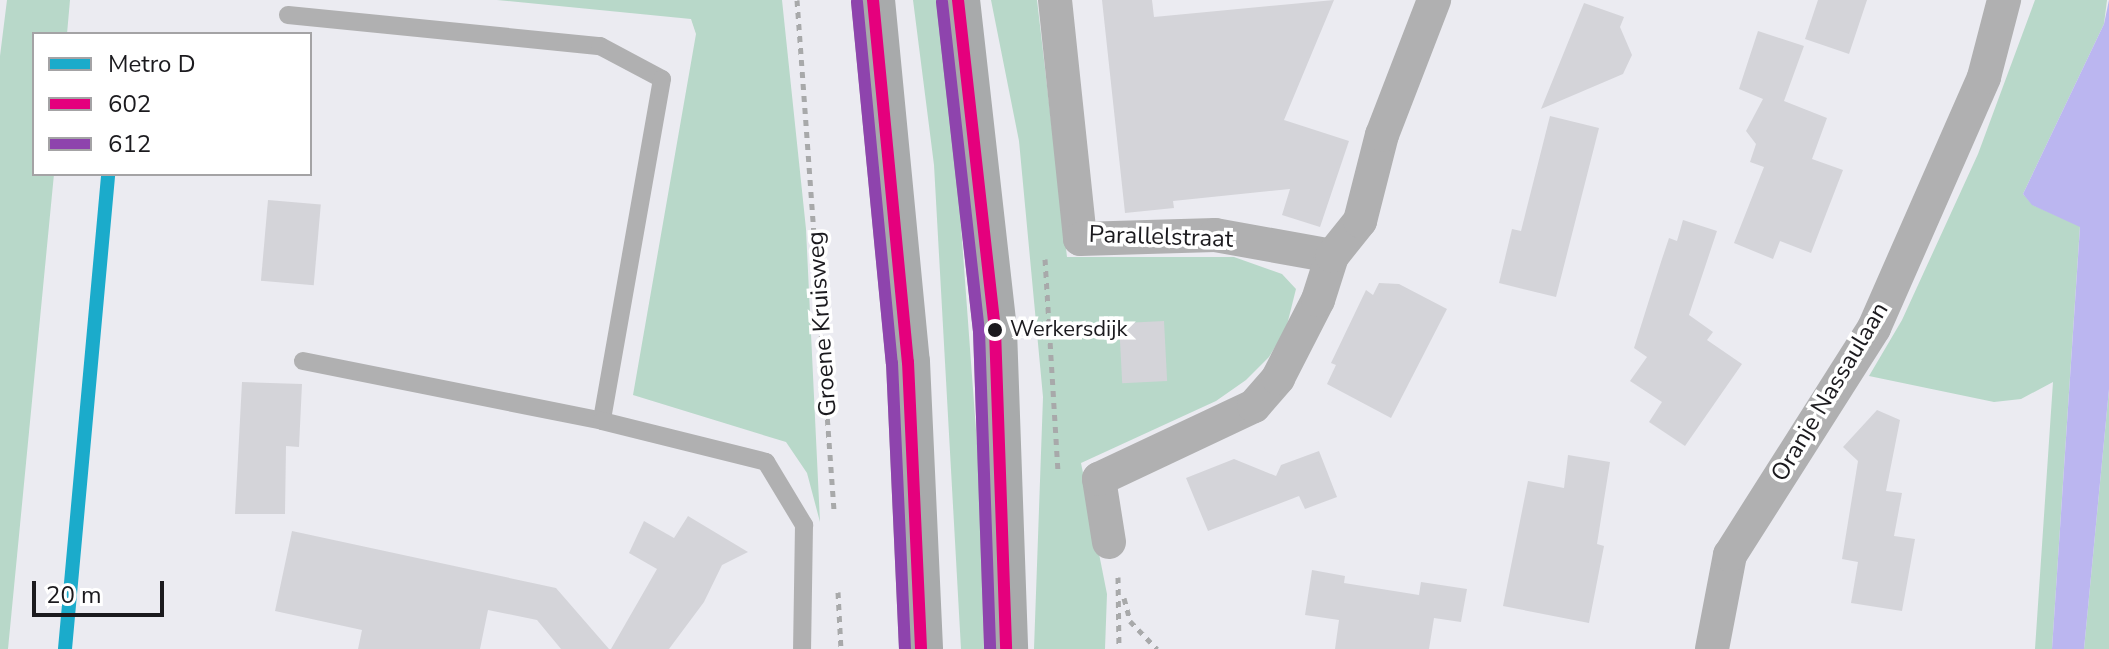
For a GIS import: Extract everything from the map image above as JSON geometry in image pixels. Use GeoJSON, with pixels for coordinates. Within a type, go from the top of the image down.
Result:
{"type":"FeatureCollection","features":[{"type":"Feature","properties":{"kind":"main road"},"geometry":{"type":"LineString","coordinates":[[873,0],[908,362],[921,649]]}},
{"type":"Feature","properties":{"kind":"main road"},"geometry":{"type":"LineString","coordinates":[[958,0],[971,76],[995,330],[1006,649]]}},
{"type":"Feature","properties":{"kind":"street","name":"Parallelstraat"},"geometry":{"type":"LineString","coordinates":[[1055,0],[1080,239],[1215,235],[1332,256]]}},
{"type":"Feature","properties":{"kind":"street"},"geometry":{"type":"LineString","coordinates":[[1109,542],[1099,479],[1254,406],[1278,378],[1318,300],[1332,256],[1360,221],[1382,135],[1434,0]]}},
{"type":"Feature","properties":{"kind":"street","name":"Oranje Nassaulaan"},"geometry":{"type":"LineString","coordinates":[[1712,649],[1730,555],[1874,328],[1984,77],[2004,0]]}},
{"type":"Feature","properties":{"kind":"lane"},"geometry":{"type":"LineString","coordinates":[[288,15],[600,46],[662,79],[602,421]]}},
{"type":"Feature","properties":{"kind":"lane"},"geometry":{"type":"LineString","coordinates":[[303,361],[602,421],[766,462],[804,525],[802,649]]}},
{"type":"Feature","properties":{"kind":"path","name":"Groene Kruisweg"},"geometry":{"type":"LineString","coordinates":[[797,0],[834,513]]}},
{"type":"Feature","properties":{"kind":"path"},"geometry":{"type":"LineString","coordinates":[[1059,483],[1044,246],[1080,239]]}},
{"type":"Feature","properties":{"kind":"path"},"geometry":{"type":"LineString","coordinates":[[1109,542],[1130,621],[1157,649]]}},
{"type":"Feature","properties":{"kind":"path"},"geometry":{"type":"LineString","coordinates":[[838,588],[841,649]]}},
{"type":"Feature","properties":{"kind":"path"},"geometry":{"type":"LineString","coordinates":[[1119,649],[1122,593]]}},
{"type":"Feature","properties":{"kind":"green space"},"geometry":{"type":"Polygon","coordinates":[[[7,0],[70,0],[67,32],[32,32],[32,176],[54,176],[8,649],[0,649],[0,56],[7,0]]]}},
{"type":"Feature","properties":{"kind":"green space"},"geometry":{"type":"Polygon","coordinates":[[[497,0],[782,0],[806,229],[820,522],[807,473],[786,442],[633,395],[696,34],[691,19],[497,0]]]}},
{"type":"Feature","properties":{"kind":"green space"},"geometry":{"type":"Polygon","coordinates":[[[913,0],[937,0],[956,158],[979,471],[984,649],[961,649],[934,165],[913,0]]]}},
{"type":"Feature","properties":{"kind":"green space"},"geometry":{"type":"Polygon","coordinates":[[[991,0],[1037,0],[1067,257],[1234,257],[1282,274],[1296,289],[1286,329],[1269,357],[1246,380],[1216,401],[1081,463],[1107,594],[1105,649],[1034,649],[1043,397],[1019,141],[991,0]]]}},
{"type":"Feature","properties":{"kind":"green space"},"geometry":{"type":"Polygon","coordinates":[[[2035,0],[2107,0],[2104,24],[2023,194],[2033,205],[2080,226],[2052,649],[2035,649],[2053,382],[2021,399],[1994,402],[1869,376],[1902,320],[1978,154],[2035,0]]]}},
{"type":"Feature","properties":{"kind":"green space"},"geometry":{"type":"Polygon","coordinates":[[[2109,389],[2109,649],[2084,649],[2109,389]]]}},
{"type":"Feature","properties":{"kind":"shaded area"},"geometry":{"type":"Polygon","coordinates":[[[2109,0],[2109,389],[2084,649],[2052,649],[2080,227],[2032,205],[2023,194],[2104,24],[2109,0]]]}},
{"type":"Feature","properties":{"kind":"building"},"geometry":{"type":"Polygon","coordinates":[[[1102,0],[1152,0],[1154,17],[1334,0],[1284,120],[1349,141],[1320,227],[1282,215],[1290,189],[1173,201],[1174,208],[1125,213],[1102,0]]]}},
{"type":"Feature","properties":{"kind":"building"},"geometry":{"type":"Polygon","coordinates":[[[1818,0],[1867,0],[1849,54],[1805,39],[1818,0]]]}},
{"type":"Feature","properties":{"kind":"building"},"geometry":{"type":"Polygon","coordinates":[[[1584,3],[1624,17],[1620,27],[1632,55],[1623,74],[1541,109],[1584,3]]]}},
{"type":"Feature","properties":{"kind":"building"},"geometry":{"type":"Polygon","coordinates":[[[1758,31],[1804,46],[1784,101],[1827,118],[1812,159],[1843,170],[1811,253],[1780,241],[1773,259],[1734,243],[1764,167],[1750,162],[1756,144],[1746,131],[1763,99],[1739,89],[1758,31]]]}},
{"type":"Feature","properties":{"kind":"building"},"geometry":{"type":"Polygon","coordinates":[[[1550,116],[1599,128],[1556,297],[1499,283],[1512,229],[1521,231],[1550,116]]]}},
{"type":"Feature","properties":{"kind":"building"},"geometry":{"type":"Polygon","coordinates":[[[268,200],[321,205],[314,285],[261,281],[268,200]]]}},
{"type":"Feature","properties":{"kind":"building"},"geometry":{"type":"Polygon","coordinates":[[[1683,220],[1717,231],[1689,315],[1713,332],[1707,340],[1742,364],[1685,446],[1649,422],[1662,402],[1630,381],[1647,357],[1634,348],[1669,238],[1677,241],[1683,220]]]}},
{"type":"Feature","properties":{"kind":"building"},"geometry":{"type":"Polygon","coordinates":[[[1379,283],[1399,284],[1447,309],[1391,418],[1327,384],[1336,365],[1331,363],[1366,290],[1373,295],[1379,283]]]}},
{"type":"Feature","properties":{"kind":"building"},"geometry":{"type":"Polygon","coordinates":[[[1164,321],[1167,381],[1122,383],[1119,323],[1164,321]]]}},
{"type":"Feature","properties":{"kind":"building"},"geometry":{"type":"Polygon","coordinates":[[[242,382],[302,384],[299,447],[286,446],[285,514],[235,514],[242,382]]]}},
{"type":"Feature","properties":{"kind":"building"},"geometry":{"type":"Polygon","coordinates":[[[1877,410],[1900,420],[1886,491],[1902,493],[1894,536],[1915,539],[1902,611],[1851,603],[1858,562],[1842,559],[1858,461],[1843,447],[1877,410]]]}},
{"type":"Feature","properties":{"kind":"building"},"geometry":{"type":"Polygon","coordinates":[[[1319,451],[1337,497],[1305,509],[1299,496],[1208,531],[1186,478],[1234,459],[1276,476],[1281,465],[1319,451]]]}},
{"type":"Feature","properties":{"kind":"building"},"geometry":{"type":"Polygon","coordinates":[[[1568,455],[1610,462],[1597,544],[1604,546],[1589,623],[1503,606],[1528,481],[1564,488],[1568,455]]]}},
{"type":"Feature","properties":{"kind":"building"},"geometry":{"type":"Polygon","coordinates":[[[688,516],[748,552],[722,565],[704,602],[669,649],[611,649],[657,569],[629,553],[644,521],[674,538],[688,516]]]}},
{"type":"Feature","properties":{"kind":"building"},"geometry":{"type":"Polygon","coordinates":[[[292,531],[556,588],[609,649],[561,649],[537,620],[488,610],[480,649],[358,649],[362,630],[275,611],[292,531]]]}},
{"type":"Feature","properties":{"kind":"building"},"geometry":{"type":"Polygon","coordinates":[[[1312,570],[1345,576],[1344,583],[1419,595],[1421,582],[1467,589],[1461,622],[1434,618],[1429,649],[1335,649],[1339,620],[1305,615],[1312,570]]]}},
{"type":"Feature","properties":{"kind":"metro line","name":"D"},"geometry":{"type":"LineString","coordinates":[[65,649],[108,176]]}},
{"type":"Feature","properties":{"kind":"transit line","name":"602"},"geometry":{"type":"LineString","coordinates":[[873,0],[908,362],[921,649]]}},
{"type":"Feature","properties":{"kind":"transit line","name":"602"},"geometry":{"type":"LineString","coordinates":[[958,0],[995,330],[1006,649]]}},
{"type":"Feature","properties":{"kind":"transit line","name":"612"},"geometry":{"type":"LineString","coordinates":[[857,2],[892,363],[905,649]]}},
{"type":"Feature","properties":{"kind":"transit line","name":"612"},"geometry":{"type":"LineString","coordinates":[[942,2],[979,331],[990,649]]}},
{"type":"Feature","properties":{"kind":"place","name":"Werkersdijk"},"geometry":{"type":"Point","coordinates":[995,330]}}]}
